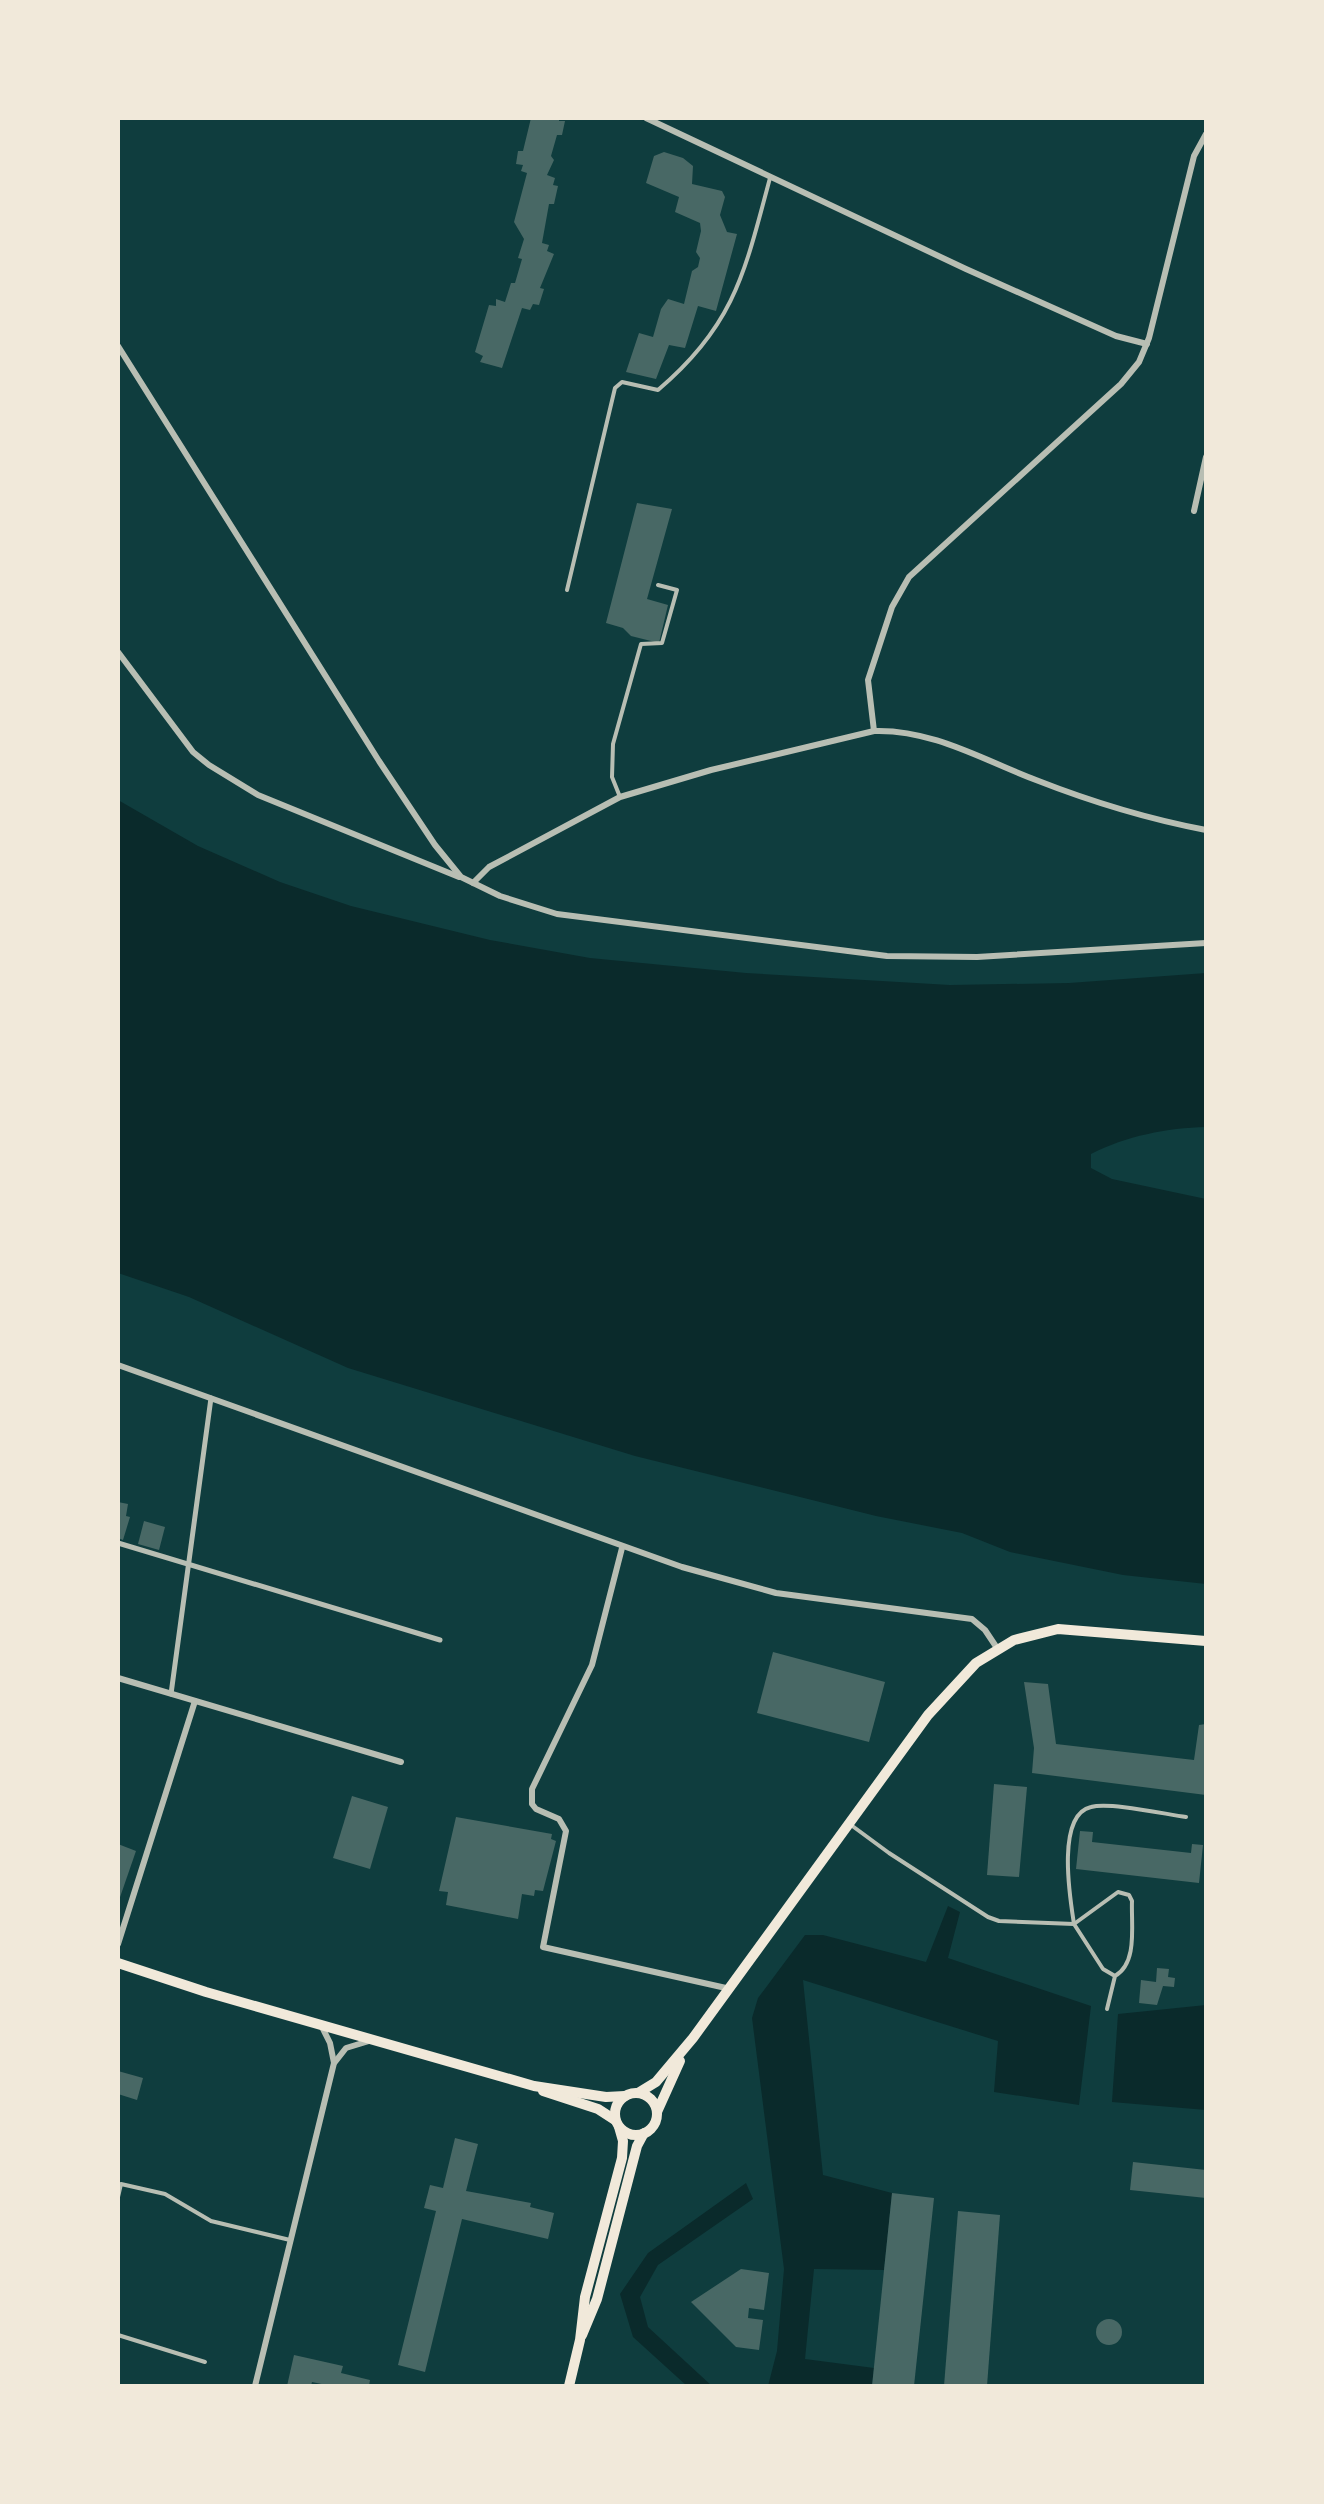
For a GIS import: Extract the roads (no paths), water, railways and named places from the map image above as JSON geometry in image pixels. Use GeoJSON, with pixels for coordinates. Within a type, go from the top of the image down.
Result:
{"type":"FeatureCollection","features":[{"type":"Feature","properties":{"kind":"main road"},"geometry":{"type":"LineString","coordinates":[[580,2340],[597,2299],[637,2146],[654,2125],[662,2096],[693,2038],[848,1822],[953,1685],[997,1648],[1037,1632],[1058,1629],[1206,1641]]}},
{"type":"Feature","properties":{"kind":"main road"},"geometry":{"type":"LineString","coordinates":[[118,1963],[534,2086],[598,2109],[630,2134],[644,2133]]}},
{"type":"Feature","properties":{"kind":"main road"},"geometry":{"type":"LineString","coordinates":[[534,2086],[606,2097],[638,2093],[656,2082],[693,2038]]}},
{"type":"Feature","properties":{"kind":"main road"},"geometry":{"type":"LineString","coordinates":[[638,2093],[651,2100],[657,2112]]}},
{"type":"Feature","properties":{"kind":"main road"},"geometry":{"type":"LineString","coordinates":[[569,2386],[585,2297],[622,2158],[616,2107],[625,2096]]}},
{"type":"Feature","properties":{"kind":"street"},"geometry":{"type":"LineString","coordinates":[[646,118],[1070,316],[1116,336],[1147,344]]}},
{"type":"Feature","properties":{"kind":"street"},"geometry":{"type":"LineString","coordinates":[[874,730],[868,680],[892,607],[908,577],[1122,384],[1147,344],[1186,182],[1206,134]]}},
{"type":"Feature","properties":{"kind":"street"},"geometry":{"type":"LineString","coordinates":[[118,346],[380,761],[460,877]]}},
{"type":"Feature","properties":{"kind":"street"},"geometry":{"type":"LineString","coordinates":[[1194,511],[1206,457]]}},
{"type":"Feature","properties":{"kind":"street"},"geometry":{"type":"LineString","coordinates":[[118,652],[194,752],[209,766],[258,795],[500,896],[581,919],[887,956],[1043,954],[1206,943]]}},
{"type":"Feature","properties":{"kind":"street"},"geometry":{"type":"LineString","coordinates":[[473,884],[490,868],[620,797],[874,730],[900,730],[925,736],[1141,818],[1206,830]]}},
{"type":"Feature","properties":{"kind":"street"},"geometry":{"type":"LineString","coordinates":[[118,1365],[622,1548],[776,1593],[972,1620],[985,1630],[997,1648]]}},
{"type":"Feature","properties":{"kind":"street"},"geometry":{"type":"LineString","coordinates":[[171,1694],[211,1398]]}},
{"type":"Feature","properties":{"kind":"street"},"geometry":{"type":"LineString","coordinates":[[118,1543],[440,1640]]}},
{"type":"Feature","properties":{"kind":"street"},"geometry":{"type":"LineString","coordinates":[[622,1548],[592,1665],[536,1778],[530,1798],[536,1809],[560,1818],[566,1831],[543,1947],[726,1988]]}},
{"type":"Feature","properties":{"kind":"street"},"geometry":{"type":"LineString","coordinates":[[118,1678],[401,1762]]}},
{"type":"Feature","properties":{"kind":"street"},"geometry":{"type":"LineString","coordinates":[[118,1944],[195,1701]]}},
{"type":"Feature","properties":{"kind":"street"},"geometry":{"type":"LineString","coordinates":[[320,2025],[330,2043],[334,2063]]}},
{"type":"Feature","properties":{"kind":"street"},"geometry":{"type":"LineString","coordinates":[[254,2386],[334,2063],[346,2048],[373,2040]]}},
{"type":"Feature","properties":{"kind":"lane"},"geometry":{"type":"LineString","coordinates":[[567,590],[615,388],[622,382],[658,390],[690,364],[729,311],[750,254],[770,176]]}},
{"type":"Feature","properties":{"kind":"lane"},"geometry":{"type":"LineString","coordinates":[[620,797],[612,778],[613,744],[641,644],[662,643],[677,590],[658,585]]}},
{"type":"Feature","properties":{"kind":"lane"},"geometry":{"type":"LineString","coordinates":[[1116,1976],[1103,1969],[1074,1924],[1068,1873],[1072,1822],[1078,1814],[1097,1806],[1186,1817]]}},
{"type":"Feature","properties":{"kind":"lane"},"geometry":{"type":"LineString","coordinates":[[848,1822],[889,1853],[999,1921],[1074,1924],[1118,1892],[1129,1895],[1130,1959],[1127,1969],[1116,1976],[1107,2009]]}},
{"type":"Feature","properties":{"kind":"lane"},"geometry":{"type":"LineString","coordinates":[[118,2197],[121,2184],[166,2194],[212,2222],[290,2240]]}},
{"type":"Feature","properties":{"kind":"lane"},"geometry":{"type":"LineString","coordinates":[[118,2335],[205,2362]]}},
{"type":"Feature","properties":{"kind":"water"},"geometry":{"type":"Polygon","coordinates":[[[118,800],[198,846],[280,882],[351,906],[490,940],[590,958],[746,973],[950,985],[1069,983],[1206,973],[1206,1127],[1162,1131],[1118,1142],[1091,1154],[1091,1168],[1112,1179],[1206,1199],[1206,1584],[1123,1575],[1010,1552],[962,1533],[876,1516],[635,1456],[348,1368],[189,1297],[118,1273],[118,800]]]}},
{"type":"Feature","properties":{"kind":"water"},"geometry":{"type":"Polygon","coordinates":[[[948,1906],[960,1912],[948,1958],[1091,2006],[1079,2105],[994,2092],[998,2041],[803,1980],[823,2175],[892,2193],[884,2270],[814,2269],[805,2359],[874,2368],[872,2386],[768,2386],[777,2351],[784,2269],[752,2018],[758,1998],[805,1935],[823,1935],[926,1962],[948,1906]]]}},
{"type":"Feature","properties":{"kind":"water"},"geometry":{"type":"Polygon","coordinates":[[[1206,2005],[1206,2110],[1112,2102],[1118,2014],[1206,2005]]]}},
{"type":"Feature","properties":{"kind":"water"},"geometry":{"type":"Polygon","coordinates":[[[746,2183],[753,2199],[658,2265],[640,2297],[648,2327],[712,2386],[687,2386],[633,2337],[620,2294],[648,2253],[746,2183]]]}}]}
